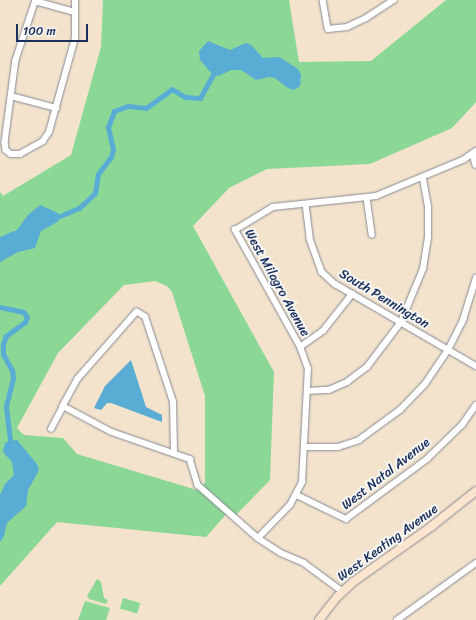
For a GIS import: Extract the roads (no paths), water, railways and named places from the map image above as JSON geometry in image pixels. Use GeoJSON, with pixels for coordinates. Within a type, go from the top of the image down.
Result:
{"type":"FeatureCollection","features":[{"type":"Feature","properties":{"kind":"street"},"geometry":{"type":"LineString","coordinates":[[75,0],[75,12],[75,38],[49,132],[43,141],[20,154],[11,154],[6,150],[5,142],[16,60],[36,1],[75,12]]}},
{"type":"Feature","properties":{"kind":"street"},"geometry":{"type":"LineString","coordinates":[[322,0],[328,29],[347,27],[366,18],[394,0]]}},
{"type":"Feature","properties":{"kind":"street"},"geometry":{"type":"LineString","coordinates":[[11,96],[56,108]]}},
{"type":"Feature","properties":{"kind":"street"},"geometry":{"type":"LineString","coordinates":[[474,152],[476,165]]}},
{"type":"Feature","properties":{"kind":"street","name":"West Milagro Avenue"},"geometry":{"type":"LineString","coordinates":[[258,538],[297,495],[302,482],[308,369],[300,347],[235,230],[265,210],[285,204],[306,204],[367,198],[423,178],[474,152]]}},
{"type":"Feature","properties":{"kind":"street"},"geometry":{"type":"LineString","coordinates":[[307,391],[328,390],[347,382],[367,367],[401,322],[413,299],[426,254],[428,206],[423,178]]}},
{"type":"Feature","properties":{"kind":"street"},"geometry":{"type":"LineString","coordinates":[[367,198],[372,235]]}},
{"type":"Feature","properties":{"kind":"street","name":"South Pennington"},"geometry":{"type":"LineString","coordinates":[[306,204],[310,239],[322,272],[335,284],[476,366]]}},
{"type":"Feature","properties":{"kind":"street"},"geometry":{"type":"LineString","coordinates":[[304,447],[338,447],[359,440],[378,428],[425,384],[448,350],[463,320],[476,278]]}},
{"type":"Feature","properties":{"kind":"street"},"geometry":{"type":"LineString","coordinates":[[300,347],[323,331],[352,294]]}},
{"type":"Feature","properties":{"kind":"street"},"geometry":{"type":"LineString","coordinates":[[51,430],[78,379],[138,312],[145,318],[173,402],[174,453]]}},
{"type":"Feature","properties":{"kind":"street","name":"West Natal Avenue"},"geometry":{"type":"LineString","coordinates":[[297,495],[346,519],[428,459],[462,424],[476,405]]}},
{"type":"Feature","properties":{"kind":"street"},"geometry":{"type":"LineString","coordinates":[[63,406],[112,432],[190,459],[195,479],[220,507],[226,510],[258,538],[281,553],[304,563],[342,591]]}},
{"type":"Feature","properties":{"kind":"street","name":"West Keating Avenue"},"geometry":{"type":"LineString","coordinates":[[320,620],[342,591],[476,490]]}},
{"type":"Feature","properties":{"kind":"street"},"geometry":{"type":"LineString","coordinates":[[397,620],[476,563]]}},
{"type":"Feature","properties":{"kind":"water"},"geometry":{"type":"Polygon","coordinates":[[[208,41],[230,50],[246,43],[251,45],[263,58],[279,57],[298,69],[301,75],[300,86],[294,90],[288,88],[275,78],[269,77],[256,80],[241,70],[231,70],[218,76],[213,75],[200,60],[199,51],[208,41]]]}},
{"type":"Feature","properties":{"kind":"water"},"geometry":{"type":"Polygon","coordinates":[[[40,205],[58,213],[59,221],[41,231],[35,248],[18,252],[0,262],[0,237],[17,230],[28,215],[40,205]]]}},
{"type":"Feature","properties":{"kind":"water"},"geometry":{"type":"Polygon","coordinates":[[[131,360],[146,407],[162,415],[162,422],[111,403],[107,403],[101,410],[94,408],[105,386],[131,360]]]}},
{"type":"Feature","properties":{"kind":"water"},"geometry":{"type":"Polygon","coordinates":[[[17,440],[37,464],[39,470],[28,490],[26,506],[7,523],[4,536],[0,542],[0,495],[5,484],[14,475],[12,462],[3,452],[4,446],[6,442],[17,440]]]}},
{"type":"Feature","properties":{"kind":"waterway"},"geometry":{"type":"LineString","coordinates":[[60,216],[79,208],[95,193],[98,174],[111,157],[113,149],[108,127],[114,111],[128,106],[146,108],[172,89],[185,97],[200,98],[213,75]]}},
{"type":"Feature","properties":{"kind":"waterway"},"geometry":{"type":"LineString","coordinates":[[0,307],[23,312],[27,317],[25,322],[6,336],[3,344],[3,354],[12,370],[13,378],[6,407],[10,441]]}}]}
